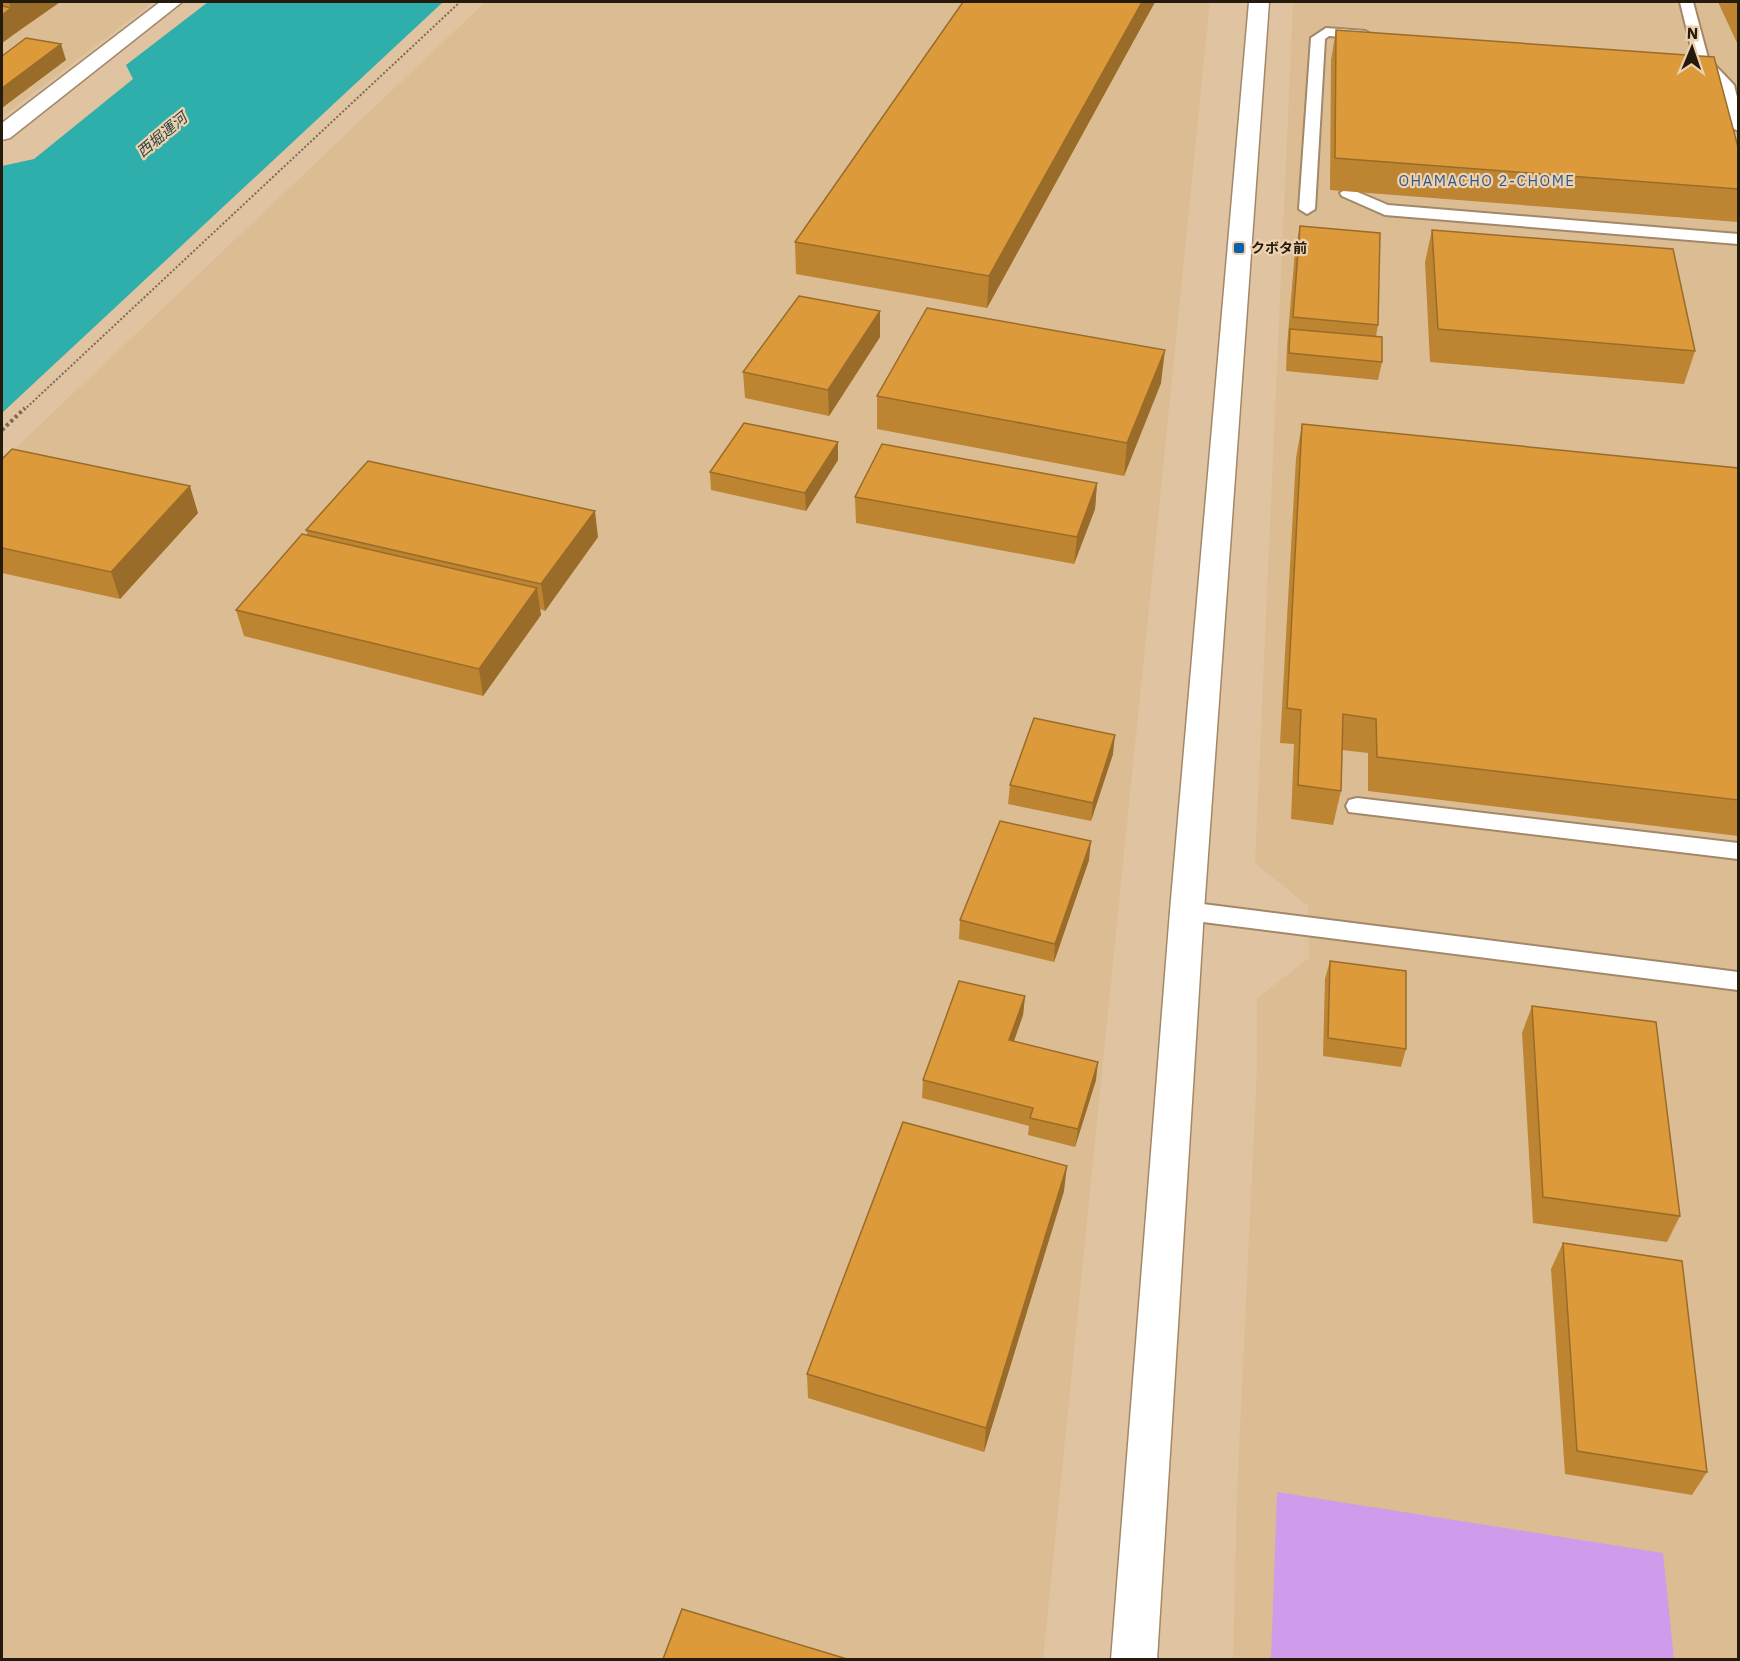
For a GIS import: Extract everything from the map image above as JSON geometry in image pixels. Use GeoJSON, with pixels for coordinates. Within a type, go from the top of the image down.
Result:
{"type":"FeatureCollection","features":[{"type":"Feature","properties":{"kind":"street"},"geometry":{"type":"LineString","coordinates":[[2,133],[172,2]]}},
{"type":"Feature","properties":{"kind":"street"},"geometry":{"type":"LineString","coordinates":[[1134,1659],[1187,911],[1259,2]]}},
{"type":"Feature","properties":{"kind":"lane"},"geometry":{"type":"LineString","coordinates":[[1686,2],[1696,58],[1727,85],[1738,127]]}},
{"type":"Feature","properties":{"kind":"lane"},"geometry":{"type":"LineString","coordinates":[[1306,209],[1318,38],[1326,32],[1385,36]]}},
{"type":"Feature","properties":{"kind":"lane"},"geometry":{"type":"LineString","coordinates":[[1348,194],[1385,210],[1738,239]]}},
{"type":"Feature","properties":{"kind":"lane"},"geometry":{"type":"LineString","coordinates":[[1357,806],[1738,851]]}},
{"type":"Feature","properties":{"kind":"lane"},"geometry":{"type":"LineString","coordinates":[[1187,911],[1738,981]]}},
{"type":"Feature","properties":{"kind":"path"},"geometry":{"type":"LineString","coordinates":[[2,430],[460,2]]}},
{"type":"Feature","properties":{"kind":"shaded area"},"geometry":{"type":"Polygon","coordinates":[[[2,2],[153,2],[2,117],[2,2]]]}},
{"type":"Feature","properties":{"kind":"shaded area"},"geometry":{"type":"Polygon","coordinates":[[[485,2],[1210,2],[1043,1659],[2,1660],[2,461],[485,2]]]}},
{"type":"Feature","properties":{"kind":"shaded area"},"geometry":{"type":"Polygon","coordinates":[[[1293,2],[1738,2],[1738,1659],[1233,1660],[1237,1491],[1257,1066],[1257,998],[1309,958],[1308,906],[1255,863],[1293,2]]]}},
{"type":"Feature","properties":{"kind":"shaded area"},"geometry":{"type":"Polygon","coordinates":[[[1277,1492],[1663,1553],[1674,1659],[1271,1659],[1277,1492]]]}},
{"type":"Feature","properties":{"kind":"water","name":"西堀運河"},"geometry":{"type":"Polygon","coordinates":[[[208,2],[443,2],[2,413],[2,166],[34,159],[133,79],[126,65],[208,2]]]}},
{"type":"Feature","properties":{"kind":"building"},"geometry":{"type":"Polygon","coordinates":[[[963,2],[1142,2],[989,276],[795,242],[963,2]]]}},
{"type":"Feature","properties":{"kind":"building"},"geometry":{"type":"Polygon","coordinates":[[[2,6],[11,8],[2,15],[2,6]]]}},
{"type":"Feature","properties":{"kind":"building"},"geometry":{"type":"Polygon","coordinates":[[[1336,30],[1714,57],[1738,147],[1738,189],[1335,158],[1336,30]]]}},
{"type":"Feature","properties":{"kind":"building"},"geometry":{"type":"Polygon","coordinates":[[[26,38],[61,44],[2,88],[2,56],[26,38]]]}},
{"type":"Feature","properties":{"kind":"building"},"geometry":{"type":"Polygon","coordinates":[[[1300,226],[1380,233],[1378,325],[1293,317],[1300,226]]]}},
{"type":"Feature","properties":{"kind":"building"},"geometry":{"type":"Polygon","coordinates":[[[1432,230],[1673,249],[1695,351],[1438,329],[1432,230]]]}},
{"type":"Feature","properties":{"kind":"building"},"geometry":{"type":"Polygon","coordinates":[[[799,296],[880,311],[828,390],[743,372],[799,296]]]}},
{"type":"Feature","properties":{"kind":"building"},"geometry":{"type":"Polygon","coordinates":[[[927,308],[1165,350],[1127,443],[877,396],[927,308]]]}},
{"type":"Feature","properties":{"kind":"building"},"geometry":{"type":"Polygon","coordinates":[[[1290,329],[1382,337],[1382,362],[1289,353],[1290,329]]]}},
{"type":"Feature","properties":{"kind":"building"},"geometry":{"type":"Polygon","coordinates":[[[744,423],[838,442],[805,493],[710,472],[744,423]]]}},
{"type":"Feature","properties":{"kind":"building"},"geometry":{"type":"Polygon","coordinates":[[[1302,424],[1738,468],[1738,800],[1377,757],[1376,719],[1343,714],[1341,791],[1298,785],[1301,710],[1287,708],[1302,424]]]}},
{"type":"Feature","properties":{"kind":"building"},"geometry":{"type":"Polygon","coordinates":[[[882,444],[1097,483],[1077,537],[855,497],[882,444]]]}},
{"type":"Feature","properties":{"kind":"building"},"geometry":{"type":"Polygon","coordinates":[[[12,449],[190,486],[111,572],[2,548],[2,459],[12,449]]]}},
{"type":"Feature","properties":{"kind":"building"},"geometry":{"type":"Polygon","coordinates":[[[368,461],[595,511],[541,584],[306,530],[368,461]]]}},
{"type":"Feature","properties":{"kind":"building"},"geometry":{"type":"Polygon","coordinates":[[[302,534],[537,588],[479,669],[236,610],[302,534]]]}},
{"type":"Feature","properties":{"kind":"building"},"geometry":{"type":"Polygon","coordinates":[[[1034,718],[1115,735],[1093,803],[1010,785],[1034,718]]]}},
{"type":"Feature","properties":{"kind":"building"},"geometry":{"type":"Polygon","coordinates":[[[1000,821],[1091,841],[1055,944],[960,920],[1000,821]]]}},
{"type":"Feature","properties":{"kind":"building"},"geometry":{"type":"Polygon","coordinates":[[[1330,961],[1406,971],[1406,1049],[1328,1038],[1330,961]]]}},
{"type":"Feature","properties":{"kind":"building"},"geometry":{"type":"Polygon","coordinates":[[[959,981],[1025,996],[1009,1040],[1098,1062],[1078,1129],[1030,1118],[1033,1108],[923,1080],[959,981]]]}},
{"type":"Feature","properties":{"kind":"building"},"geometry":{"type":"Polygon","coordinates":[[[1532,1006],[1656,1022],[1680,1216],[1543,1197],[1532,1006]]]}},
{"type":"Feature","properties":{"kind":"building"},"geometry":{"type":"Polygon","coordinates":[[[903,1122],[1067,1166],[986,1428],[807,1374],[903,1122]]]}},
{"type":"Feature","properties":{"kind":"building"},"geometry":{"type":"Polygon","coordinates":[[[1563,1243],[1682,1261],[1707,1472],[1577,1451],[1563,1243]]]}},
{"type":"Feature","properties":{"kind":"building"},"geometry":{"type":"Polygon","coordinates":[[[682,1609],[847,1659],[663,1659],[682,1609]]]}},
{"type":"Feature","properties":{"kind":"place","name":"クボタ前"},"geometry":{"type":"Point","coordinates":[1239,248]}},
{"type":"Feature","properties":{"kind":"district","name":"OHAMACHO 2-CHOME"},"geometry":{"type":"Point","coordinates":[1487,181]}}]}
